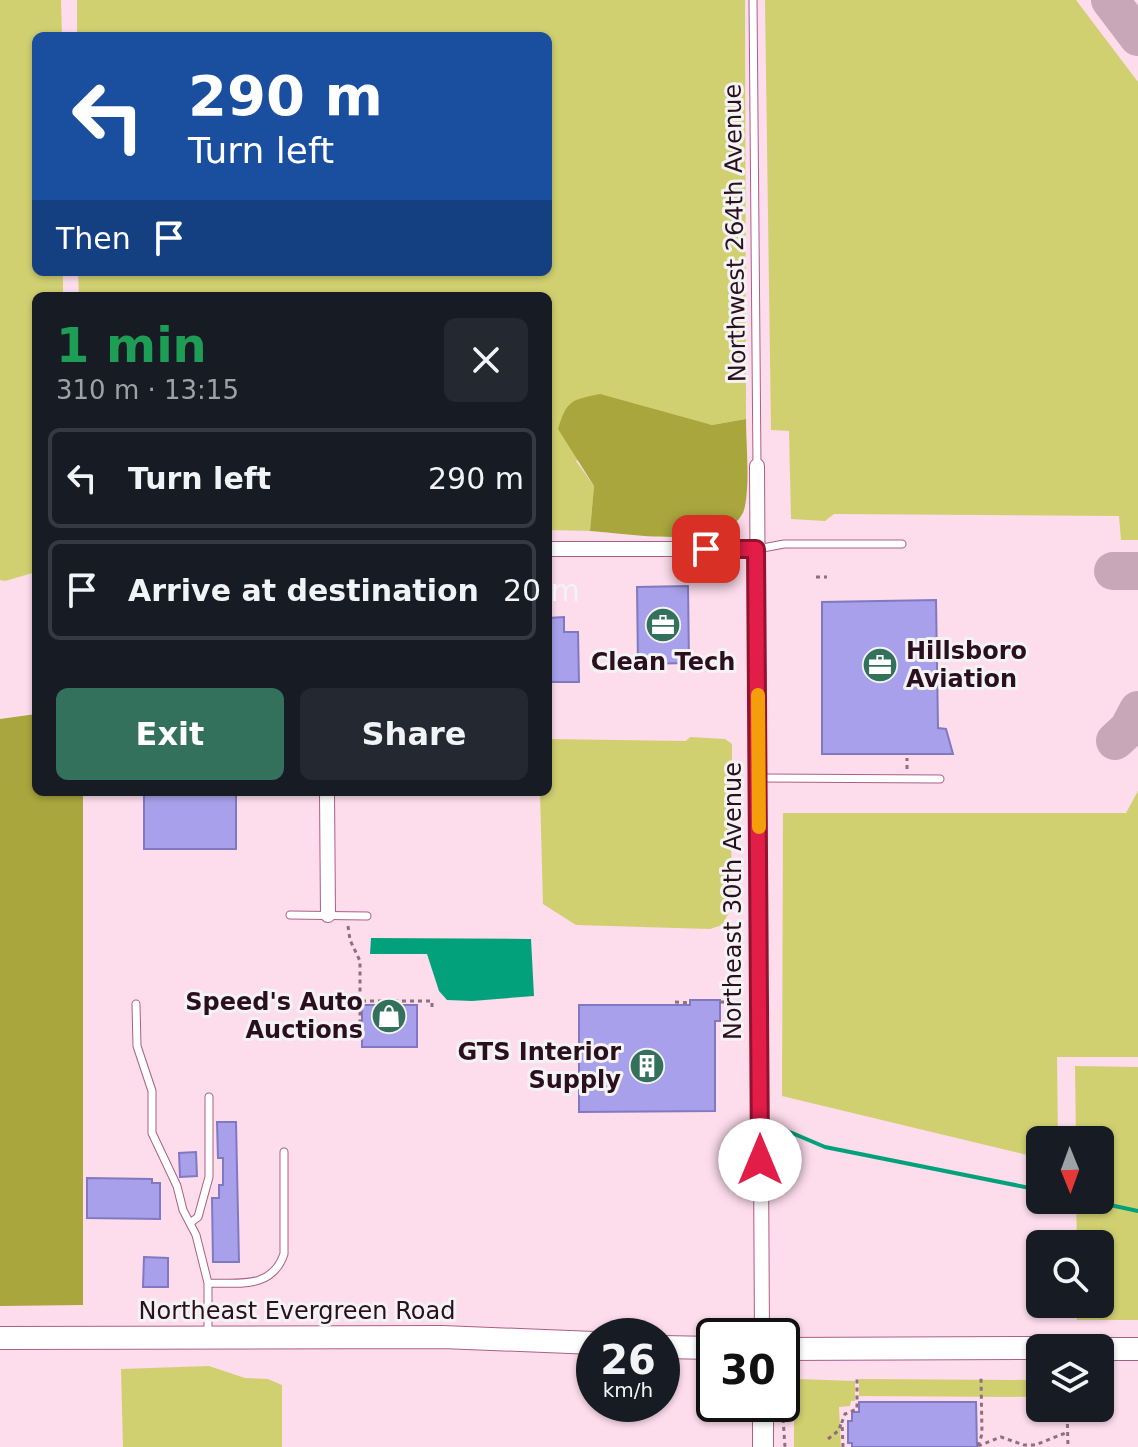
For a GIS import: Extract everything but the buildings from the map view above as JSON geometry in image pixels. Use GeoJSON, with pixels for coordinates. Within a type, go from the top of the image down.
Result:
{"type":"FeatureCollection","features":[{"type":"Feature","properties":{"kind":"main road","name":"Northeast Evergreen Road"},"geometry":{"type":"LineString","coordinates":[[0,1338],[442,1337],[576,1342]]}},
{"type":"Feature","properties":{"kind":"main road"},"geometry":{"type":"LineString","coordinates":[[800,1349],[1026,1348]]}},
{"type":"Feature","properties":{"kind":"main road"},"geometry":{"type":"LineString","coordinates":[[1114,1349],[1138,1349]]}},
{"type":"Feature","properties":{"kind":"street","name":"Northeast 30th Avenue"},"geometry":{"type":"LineString","coordinates":[[757,466],[762,1318]]}},
{"type":"Feature","properties":{"kind":"street"},"geometry":{"type":"LineString","coordinates":[[552,549],[756,549]]}},
{"type":"Feature","properties":{"kind":"street"},"geometry":{"type":"LineString","coordinates":[[327,796],[328,915]]}},
{"type":"Feature","properties":{"kind":"street"},"geometry":{"type":"LineString","coordinates":[[763,1422],[763,1447]]}},
{"type":"Feature","properties":{"kind":"lane","name":"Northwest 264th Avenue"},"geometry":{"type":"LineString","coordinates":[[753,0],[757,466]]}},
{"type":"Feature","properties":{"kind":"lane"},"geometry":{"type":"LineString","coordinates":[[756,549],[784,544],[902,544]]}},
{"type":"Feature","properties":{"kind":"lane"},"geometry":{"type":"LineString","coordinates":[[758,778],[940,779]]}},
{"type":"Feature","properties":{"kind":"lane"},"geometry":{"type":"LineString","coordinates":[[290,915],[367,916]]}},
{"type":"Feature","properties":{"kind":"lane"},"geometry":{"type":"LineString","coordinates":[[136,1004],[137,1046],[152,1091],[152,1133],[177,1186],[208,1283],[208,1337]]}},
{"type":"Feature","properties":{"kind":"lane"},"geometry":{"type":"LineString","coordinates":[[190,1223],[198,1217],[209,1177],[209,1097]]}},
{"type":"Feature","properties":{"kind":"lane"},"geometry":{"type":"LineString","coordinates":[[208,1283],[258,1282],[279,1268],[284,1254],[284,1152]]}},
{"type":"Feature","properties":{"kind":"path"},"geometry":{"type":"LineString","coordinates":[[816,577],[827,577]]}},
{"type":"Feature","properties":{"kind":"path"},"geometry":{"type":"LineString","coordinates":[[907,758],[907,769]]}},
{"type":"Feature","properties":{"kind":"path"},"geometry":{"type":"LineString","coordinates":[[348,923],[350,940],[360,961],[360,1027]]}},
{"type":"Feature","properties":{"kind":"path"},"geometry":{"type":"LineString","coordinates":[[361,1001],[432,1001],[432,1007]]}},
{"type":"Feature","properties":{"kind":"path"},"geometry":{"type":"LineString","coordinates":[[675,1002],[690,1003]]}},
{"type":"Feature","properties":{"kind":"path"},"geometry":{"type":"LineString","coordinates":[[720,1002],[744,1002]]}},
{"type":"Feature","properties":{"kind":"path"},"geometry":{"type":"LineString","coordinates":[[828,1439],[838,1431],[845,1414],[857,1409],[857,1378]]}},
{"type":"Feature","properties":{"kind":"path"},"geometry":{"type":"LineString","coordinates":[[978,1447],[982,1434],[981,1378]]}},
{"type":"Feature","properties":{"kind":"path"},"geometry":{"type":"LineString","coordinates":[[783,1422],[785,1447]]}},
{"type":"Feature","properties":{"kind":"path"},"geometry":{"type":"LineString","coordinates":[[842,1422],[843,1447]]}},
{"type":"Feature","properties":{"kind":"path"},"geometry":{"type":"LineString","coordinates":[[1068,1422],[1068,1447]]}},
{"type":"Feature","properties":{"kind":"path"},"geometry":{"type":"LineString","coordinates":[[978,1447],[1001,1437],[1024,1445],[1041,1444],[1068,1432]]}},
{"type":"Feature","properties":{"kind":"shaded area"},"geometry":{"type":"Polygon","coordinates":[[[0,0],[61,0],[62,32],[32,32],[32,276],[63,276],[63,292],[32,292],[32,573],[0,580],[0,0]]]}},
{"type":"Feature","properties":{"kind":"shaded area"},"geometry":{"type":"Polygon","coordinates":[[[77,0],[745,0],[746,419],[712,425],[665,414],[576,461],[594,486],[590,531],[552,530],[552,292],[79,292],[78,276],[552,276],[552,32],[77,32],[77,0]]]}},
{"type":"Feature","properties":{"kind":"shaded area"},"geometry":{"type":"Polygon","coordinates":[[[765,0],[1076,0],[1138,82],[1138,540],[1121,540],[1119,516],[834,514],[825,521],[791,519],[789,431],[771,430],[765,0]]]}},
{"type":"Feature","properties":{"kind":"shaded area"},"geometry":{"type":"Polygon","coordinates":[[[600,394],[712,425],[746,419],[748,474],[745,506],[737,521],[722,530],[677,537],[590,531],[594,486],[558,429],[564,412],[572,403],[600,394]]]}},
{"type":"Feature","properties":{"kind":"shaded area"},"geometry":{"type":"Polygon","coordinates":[[[32,715],[32,796],[83,796],[83,1305],[0,1306],[0,719],[32,715]]]}},
{"type":"Feature","properties":{"kind":"shaded area"},"geometry":{"type":"Polygon","coordinates":[[[690,737],[725,739],[732,744],[731,909],[722,925],[710,929],[576,925],[543,904],[540,796],[552,796],[552,739],[686,741],[690,737]]]}},
{"type":"Feature","properties":{"kind":"shaded area"},"geometry":{"type":"Polygon","coordinates":[[[1138,791],[1138,1057],[1057,1057],[1058,1126],[1026,1126],[1026,1155],[782,1096],[783,813],[1126,813],[1138,791]]]}},
{"type":"Feature","properties":{"kind":"shaded area"},"geometry":{"type":"Polygon","coordinates":[[[371,938],[531,939],[534,996],[447,1000],[439,991],[427,954],[370,954],[371,938]]]}},
{"type":"Feature","properties":{"kind":"shaded area"},"geometry":{"type":"Polygon","coordinates":[[[1075,1066],[1138,1067],[1138,1320],[1077,1320],[1114,1318],[1114,1230],[1077,1230],[1076,1214],[1114,1214],[1114,1126],[1076,1126],[1075,1066]]]}},
{"type":"Feature","properties":{"kind":"shaded area"},"geometry":{"type":"Polygon","coordinates":[[[209,1366],[245,1378],[268,1379],[282,1385],[282,1447],[123,1447],[121,1369],[209,1366]]]}},
{"type":"Feature","properties":{"kind":"shaded area"},"geometry":{"type":"Polygon","coordinates":[[[800,1379],[855,1381],[855,1401],[851,1401],[850,1406],[839,1407],[841,1447],[794,1447],[794,1422],[800,1422],[800,1379]]]}},
{"type":"Feature","properties":{"kind":"shaded area"},"geometry":{"type":"Polygon","coordinates":[[[859,1379],[1026,1380],[1026,1397],[859,1396],[859,1379]]]}},
{"type":"Feature","properties":{"kind":"waterway"},"geometry":{"type":"LineString","coordinates":[[785,1130],[825,1147],[1026,1187]]}},
{"type":"Feature","properties":{"kind":"waterway"},"geometry":{"type":"LineString","coordinates":[[1114,1206],[1138,1211]]}},
{"type":"Feature","properties":{"kind":"taxiway"},"geometry":{"type":"LineString","coordinates":[[1110,0],[1138,37]]}},
{"type":"Feature","properties":{"kind":"taxiway"},"geometry":{"type":"LineString","coordinates":[[1113,571],[1138,571]]}},
{"type":"Feature","properties":{"kind":"taxiway"},"geometry":{"type":"LineString","coordinates":[[1115,741],[1128,729],[1138,710]]}},
{"type":"Feature","properties":{"kind":"slow traffic"},"geometry":{"type":"LineString","coordinates":[[758,695],[759,827]]}},
{"type":"Feature","properties":{"kind":"place","name":"Clean Tech"},"geometry":{"type":"Point","coordinates":[663,625]}},
{"type":"Feature","properties":{"kind":"place","name":"Hillsboro Aviation"},"geometry":{"type":"Point","coordinates":[880,665]}},
{"type":"Feature","properties":{"kind":"place","name":"Speed's Auto Auctions"},"geometry":{"type":"Point","coordinates":[389,1016]}},
{"type":"Feature","properties":{"kind":"place","name":"GTS Interior Supply"},"geometry":{"type":"Point","coordinates":[647,1066]}},
{"type":"Feature","properties":{"kind":"route"},"geometry":{"type":"LineString","coordinates":[[706,549],[756,549],[760,1160]]}}]}
